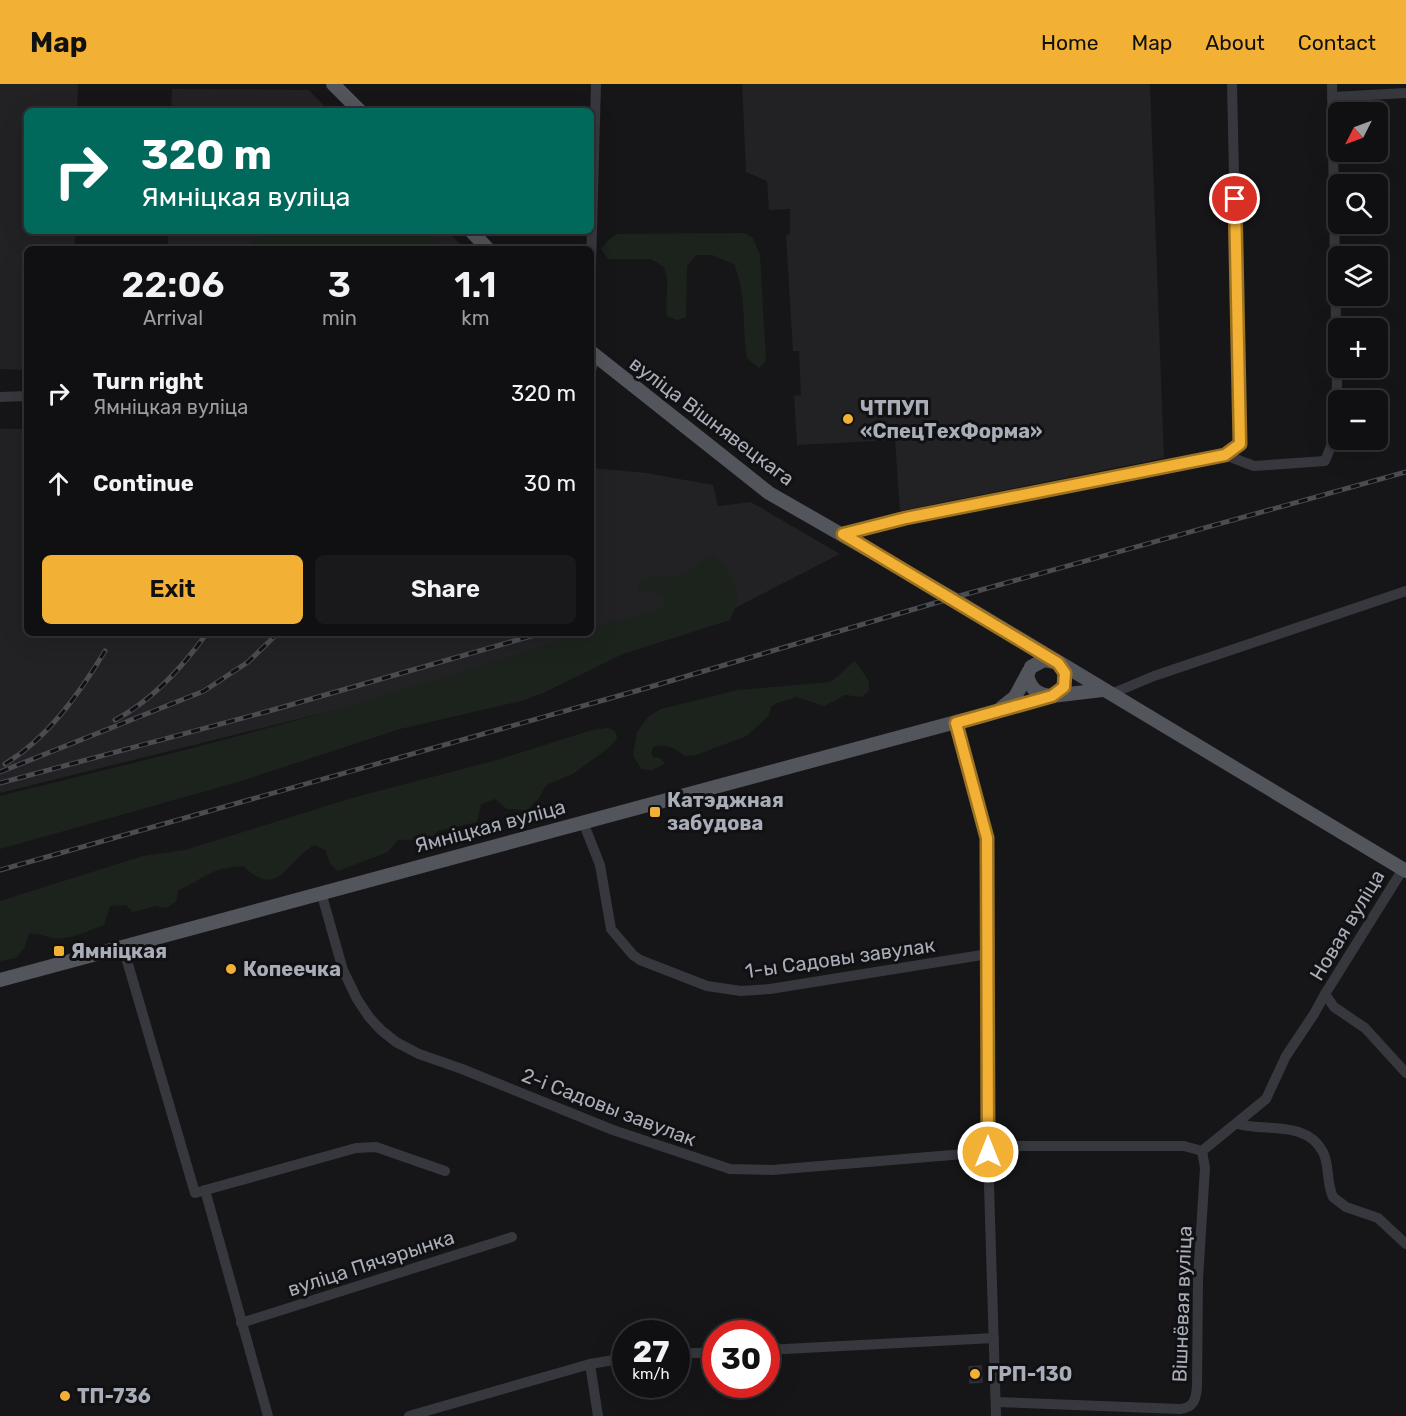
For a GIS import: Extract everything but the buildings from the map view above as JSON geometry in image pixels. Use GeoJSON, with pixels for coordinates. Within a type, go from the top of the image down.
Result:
{"type":"FeatureCollection","features":[{"type":"Feature","properties":{"kind":"main road"},"geometry":{"type":"LineString","coordinates":[[333,84],[357,108]]}},
{"type":"Feature","properties":{"kind":"main road"},"geometry":{"type":"LineString","coordinates":[[474,234],[485,246]]}},
{"type":"Feature","properties":{"kind":"main road","name":"вуліца Вішнявецкага"},"geometry":{"type":"LineString","coordinates":[[594,354],[769,493],[843,534],[1404,870]]}},
{"type":"Feature","properties":{"kind":"main road"},"geometry":{"type":"LineString","coordinates":[[992,714],[1015,696],[1029,671],[1044,660],[1058,663],[1065,673],[1066,684],[1059,693],[1052,696],[1036,692],[1028,681],[1029,671],[1027,654],[1019,639]]}},
{"type":"Feature","properties":{"kind":"main road","name":"Ямніцкая вуліца"},"geometry":{"type":"LineString","coordinates":[[0,980],[1052,696],[1106,692]]}},
{"type":"Feature","properties":{"kind":"street"},"geometry":{"type":"LineString","coordinates":[[594,157],[596,84]]}},
{"type":"Feature","properties":{"kind":"street"},"geometry":{"type":"LineString","coordinates":[[843,534],[906,518],[1225,455],[1240,444],[1232,84]]}},
{"type":"Feature","properties":{"kind":"street"},"geometry":{"type":"LineString","coordinates":[[1225,455],[1254,466],[1325,461],[1333,441],[1337,385],[1332,84]]}},
{"type":"Feature","properties":{"kind":"street"},"geometry":{"type":"LineString","coordinates":[[1332,97],[1406,93]]}},
{"type":"Feature","properties":{"kind":"street"},"geometry":{"type":"LineString","coordinates":[[0,396],[24,396]]}},
{"type":"Feature","properties":{"kind":"street"},"geometry":{"type":"LineString","coordinates":[[1106,692],[1406,591]]}},
{"type":"Feature","properties":{"kind":"street"},"geometry":{"type":"LineString","coordinates":[[956,723],[987,838],[988,1149],[996,1416]]}},
{"type":"Feature","properties":{"kind":"street","name":"1-ы Садовы завулак"},"geometry":{"type":"LineString","coordinates":[[583,822],[600,865],[614,934],[640,960],[707,986],[731,990],[760,990],[988,954]]}},
{"type":"Feature","properties":{"kind":"street","name":"Новая вуліца"},"geometry":{"type":"LineString","coordinates":[[1404,870],[1324,994],[1334,1007],[1365,1028],[1406,1073]]}},
{"type":"Feature","properties":{"kind":"street","name":"2-і Садовы завулак"},"geometry":{"type":"LineString","coordinates":[[321,892],[343,970],[357,999],[369,1017],[396,1042],[419,1054],[613,1130],[713,1165],[730,1169],[772,1170],[988,1149],[1185,1146],[1202,1151]]}},
{"type":"Feature","properties":{"kind":"street"},"geometry":{"type":"LineString","coordinates":[[123,946],[268,1416]]}},
{"type":"Feature","properties":{"kind":"street"},"geometry":{"type":"LineString","coordinates":[[1202,1151],[1266,1099],[1286,1056],[1314,1014],[1324,994]]}},
{"type":"Feature","properties":{"kind":"street"},"geometry":{"type":"LineString","coordinates":[[1238,1124],[1291,1129],[1306,1137],[1323,1153],[1333,1197],[1346,1207],[1378,1218],[1406,1244]]}},
{"type":"Feature","properties":{"kind":"street"},"geometry":{"type":"LineString","coordinates":[[200,1192],[356,1148],[376,1147],[445,1171]]}},
{"type":"Feature","properties":{"kind":"street","name":"Вішнёвая вуліца"},"geometry":{"type":"LineString","coordinates":[[996,1402],[1162,1409],[1184,1409],[1191,1406],[1196,1399],[1197,1388],[1198,1279],[1205,1168],[1202,1151]]}},
{"type":"Feature","properties":{"kind":"street","name":"вуліца Пячэрынка"},"geometry":{"type":"LineString","coordinates":[[241,1323],[512,1237]]}},
{"type":"Feature","properties":{"kind":"street"},"geometry":{"type":"LineString","coordinates":[[780,1349],[994,1338]]}},
{"type":"Feature","properties":{"kind":"street"},"geometry":{"type":"LineString","coordinates":[[409,1416],[558,1372],[612,1361]]}},
{"type":"Feature","properties":{"kind":"street"},"geometry":{"type":"LineString","coordinates":[[590,1364],[598,1416]]}},
{"type":"Feature","properties":{"kind":"shaded area"},"geometry":{"type":"Polygon","coordinates":[[[0,84],[78,84],[77,108],[24,108],[24,234],[75,234],[75,246],[24,246],[24,370],[0,369],[0,84]]]}},
{"type":"Feature","properties":{"kind":"shaded area"},"geometry":{"type":"Polygon","coordinates":[[[742,84],[1150,84],[1164,458],[900,511],[895,440],[797,445],[794,396],[801,395],[799,351],[793,351],[786,235],[790,234],[790,209],[769,210],[767,181],[746,172],[742,84]]]}},
{"type":"Feature","properties":{"kind":"shaded area"},"geometry":{"type":"Polygon","coordinates":[[[172,89],[309,90],[326,108],[171,108],[172,89]]]}},
{"type":"Feature","properties":{"kind":"shaded area"},"geometry":{"type":"Polygon","coordinates":[[[744,233],[753,238],[760,255],[766,361],[759,368],[747,358],[743,299],[734,264],[712,255],[696,255],[687,266],[686,317],[677,320],[667,316],[667,280],[664,267],[651,259],[608,259],[601,249],[617,234],[744,233]]]}},
{"type":"Feature","properties":{"kind":"shaded area"},"geometry":{"type":"Polygon","coordinates":[[[168,234],[450,234],[462,246],[168,246],[168,234]]]}},
{"type":"Feature","properties":{"kind":"shaded area"},"geometry":{"type":"Polygon","coordinates":[[[265,234],[428,234],[440,246],[249,246],[265,234]]]}},
{"type":"Feature","properties":{"kind":"shaded area"},"geometry":{"type":"Polygon","coordinates":[[[0,429],[24,429],[24,636],[594,636],[594,468],[646,473],[713,485],[718,506],[751,502],[840,554],[735,608],[532,661],[0,793],[0,429]]]}},
{"type":"Feature","properties":{"kind":"shaded area"},"geometry":{"type":"Polygon","coordinates":[[[712,555],[722,564],[733,581],[737,603],[730,620],[623,654],[543,693],[521,701],[400,729],[238,782],[0,849],[0,796],[291,722],[435,680],[569,636],[594,636],[594,627],[665,608],[664,597],[652,591],[638,593],[638,581],[654,576],[680,576],[712,555]]]}},
{"type":"Feature","properties":{"kind":"shaded area"},"geometry":{"type":"Polygon","coordinates":[[[855,661],[869,681],[869,691],[862,697],[845,695],[824,706],[797,697],[777,703],[771,707],[769,715],[747,736],[696,755],[685,756],[666,746],[653,747],[651,753],[653,757],[660,758],[665,764],[652,770],[641,769],[633,755],[637,732],[648,717],[661,709],[738,690],[830,682],[855,661]]]}},
{"type":"Feature","properties":{"kind":"shaded area"},"geometry":{"type":"Polygon","coordinates":[[[608,728],[615,731],[617,738],[611,746],[573,774],[546,785],[539,798],[527,810],[507,809],[495,799],[481,804],[477,822],[438,831],[430,839],[398,840],[388,852],[338,871],[330,863],[325,850],[314,845],[274,879],[255,876],[243,866],[221,869],[178,890],[176,902],[166,908],[156,906],[133,912],[126,905],[110,906],[104,925],[58,939],[29,934],[25,947],[16,958],[0,961],[0,901],[143,856],[185,850],[352,798],[497,760],[592,730],[608,728]]]}},
{"type":"Feature","properties":{"kind":"railway"},"geometry":{"type":"LineString","coordinates":[[0,870],[643,689],[952,598],[1406,472]]}},
{"type":"Feature","properties":{"kind":"railway"},"geometry":{"type":"LineString","coordinates":[[115,720],[142,703],[166,682],[205,636]]}},
{"type":"Feature","properties":{"kind":"railway"},"geometry":{"type":"LineString","coordinates":[[0,772],[204,691],[248,662],[275,636]]}},
{"type":"Feature","properties":{"kind":"railway"},"geometry":{"type":"LineString","coordinates":[[0,783],[269,711],[532,636]]}},
{"type":"Feature","properties":{"kind":"railway"},"geometry":{"type":"LineString","coordinates":[[5,764],[49,728],[73,699],[105,651]]}},
{"type":"Feature","properties":{"kind":"place","name":"ЧТПУП «СпецТехФорма»"},"geometry":{"type":"Point","coordinates":[848,419]}},
{"type":"Feature","properties":{"kind":"place","name":"Катэджная забудова"},"geometry":{"type":"Point","coordinates":[655,812]}},
{"type":"Feature","properties":{"kind":"place","name":"Ямніцкая"},"geometry":{"type":"Point","coordinates":[59,951]}},
{"type":"Feature","properties":{"kind":"place","name":"Копеечка"},"geometry":{"type":"Point","coordinates":[231,969]}},
{"type":"Feature","properties":{"kind":"place","name":"ГРП-130"},"geometry":{"type":"Point","coordinates":[975,1374]}},
{"type":"Feature","properties":{"kind":"place","name":"ТП-736"},"geometry":{"type":"Point","coordinates":[65,1396]}},
{"type":"Feature","properties":{"kind":"route"},"geometry":{"type":"LineString","coordinates":[[988,1152],[987,838],[956,723],[1059,693],[1066,681],[1065,673],[1058,663],[843,534],[906,518],[1225,455],[1240,444],[1235,199]]}}]}
